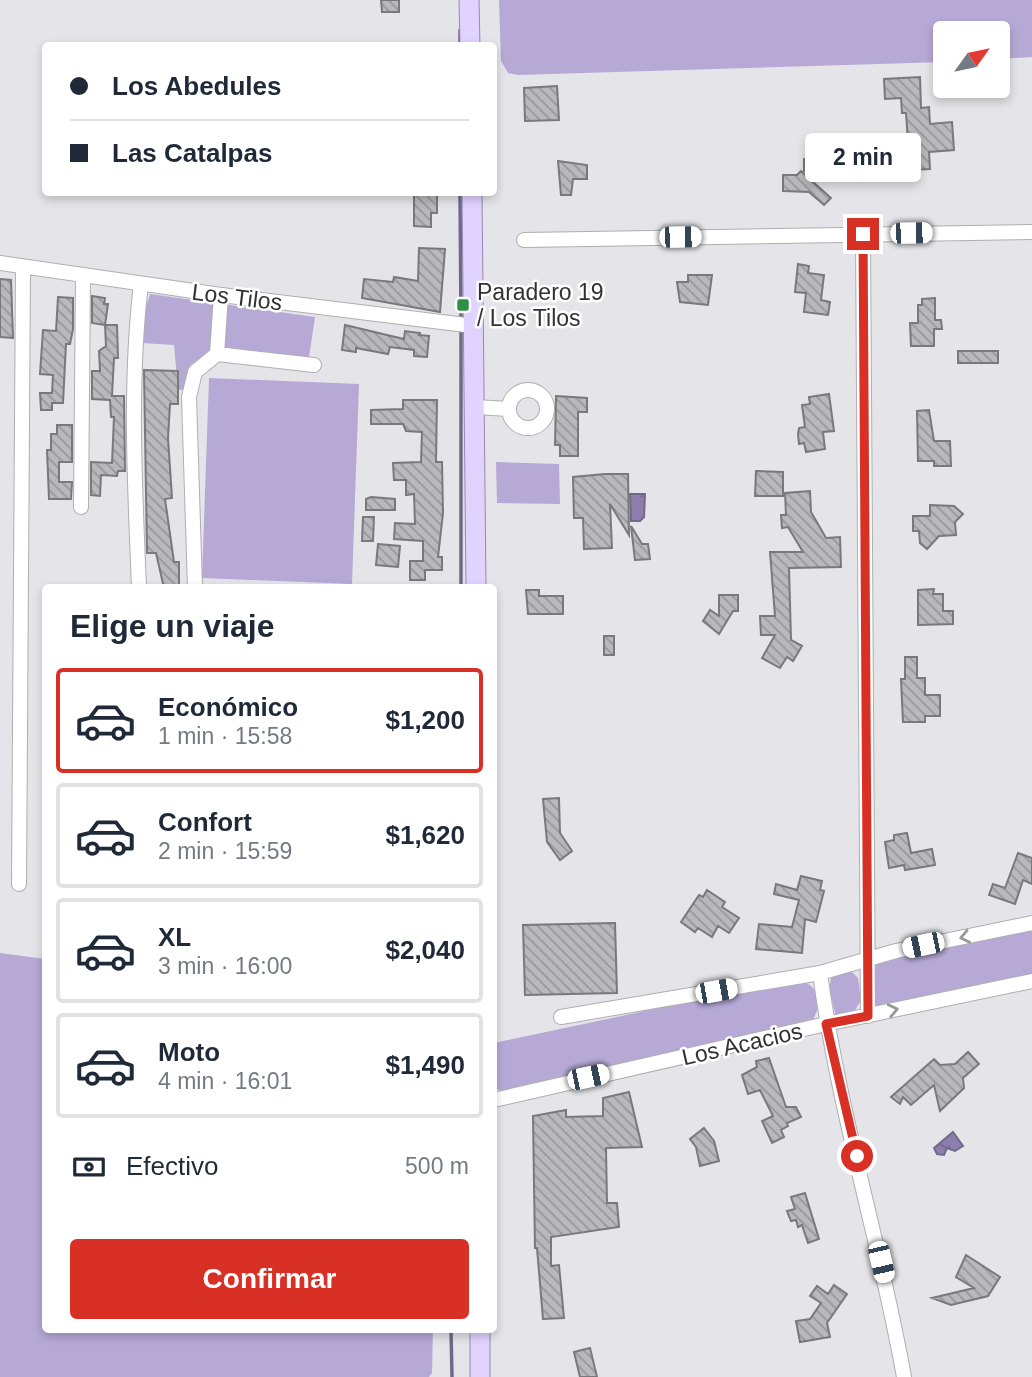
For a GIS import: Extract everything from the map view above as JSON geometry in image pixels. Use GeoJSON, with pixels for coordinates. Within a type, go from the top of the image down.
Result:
{"type":"FeatureCollection","features":[{"type":"Feature","properties":{"kind":"main road"},"geometry":{"type":"LineString","coordinates":[[470,0],[470,42]]}},
{"type":"Feature","properties":{"kind":"main road"},"geometry":{"type":"LineString","coordinates":[[471,196],[463,325],[475,407],[476,584]]}},
{"type":"Feature","properties":{"kind":"main road"},"geometry":{"type":"LineString","coordinates":[[480,1333],[480,1377]]}},
{"type":"Feature","properties":{"kind":"street"},"geometry":{"type":"LineString","coordinates":[[524,240],[1032,232]]}},
{"type":"Feature","properties":{"kind":"street"},"geometry":{"type":"LineString","coordinates":[[863,234],[865,961],[868,1016]]}},
{"type":"Feature","properties":{"kind":"street","name":"Los Tilos"},"geometry":{"type":"LineString","coordinates":[[0,263],[221,295],[463,325]]}},
{"type":"Feature","properties":{"kind":"street"},"geometry":{"type":"LineString","coordinates":[[19,884],[23,267]]}},
{"type":"Feature","properties":{"kind":"street"},"geometry":{"type":"LineString","coordinates":[[81,506],[83,275]]}},
{"type":"Feature","properties":{"kind":"street"},"geometry":{"type":"LineString","coordinates":[[139,584],[134,434],[135,336],[141,284]]}},
{"type":"Feature","properties":{"kind":"street"},"geometry":{"type":"LineString","coordinates":[[217,354],[221,295]]}},
{"type":"Feature","properties":{"kind":"street"},"geometry":{"type":"LineString","coordinates":[[195,584],[189,397],[195,372],[217,354],[314,365]]}},
{"type":"Feature","properties":{"kind":"street"},"geometry":{"type":"LineString","coordinates":[[475,407],[509,409]]}},
{"type":"Feature","properties":{"kind":"street"},"geometry":{"type":"LineString","coordinates":[[561,1017],[820,974],[896,951],[1032,923]]}},
{"type":"Feature","properties":{"kind":"street"},"geometry":{"type":"LineString","coordinates":[[820,974],[826,1024],[893,1315],[904,1377]]}},
{"type":"Feature","properties":{"kind":"street","name":"Los Acacios"},"geometry":{"type":"LineString","coordinates":[[497,1099],[826,1024],[1032,981]]}},
{"type":"Feature","properties":{"kind":"shaded area"},"geometry":{"type":"Polygon","coordinates":[[[499,0],[1032,0],[1032,57],[1010,58],[1010,21],[933,21],[933,62],[518,75],[508,73],[501,61],[499,0]]]}},
{"type":"Feature","properties":{"kind":"shaded area"},"geometry":{"type":"Polygon","coordinates":[[[150,294],[315,317],[309,357],[211,350],[190,365],[188,389],[178,390],[174,345],[142,343],[142,321],[150,294]]]}},
{"type":"Feature","properties":{"kind":"shaded area"},"geometry":{"type":"Polygon","coordinates":[[[209,378],[359,384],[352,584],[202,578],[209,378]]]}},
{"type":"Feature","properties":{"kind":"shaded area"},"geometry":{"type":"Polygon","coordinates":[[[496,462],[559,464],[560,504],[497,503],[496,462]]]}},
{"type":"Feature","properties":{"kind":"shaded area"},"geometry":{"type":"Polygon","coordinates":[[[1032,925],[1032,978],[878,1009],[874,1006],[875,964],[879,960],[1032,925]]]}},
{"type":"Feature","properties":{"kind":"shaded area"},"geometry":{"type":"Polygon","coordinates":[[[0,953],[42,959],[42,1333],[433,1333],[432,1373],[429,1377],[0,1377],[0,953]]]}},
{"type":"Feature","properties":{"kind":"shaded area"},"geometry":{"type":"Polygon","coordinates":[[[849,969],[858,978],[861,1000],[854,1012],[836,1017],[829,988],[832,975],[849,969]]]}},
{"type":"Feature","properties":{"kind":"shaded area"},"geometry":{"type":"Polygon","coordinates":[[[796,979],[812,987],[821,1002],[812,1022],[505,1092],[497,1089],[497,1042],[796,979]]]}},
{"type":"Feature","properties":{"kind":"water"},"geometry":{"type":"Polygon","coordinates":[[[630,494],[645,494],[644,517],[640,521],[631,521],[630,494]]]}},
{"type":"Feature","properties":{"kind":"water"},"geometry":{"type":"Polygon","coordinates":[[[953,1132],[963,1146],[955,1151],[947,1148],[944,1155],[937,1154],[934,1148],[953,1132]]]}},
{"type":"Feature","properties":{"kind":"building"},"geometry":{"type":"Polygon","coordinates":[[[381,0],[399,0],[399,12],[382,12],[381,0]]]}},
{"type":"Feature","properties":{"kind":"building"},"geometry":{"type":"Polygon","coordinates":[[[920,77],[921,108],[929,107],[930,124],[952,122],[954,150],[929,152],[930,169],[910,170],[906,113],[902,113],[901,98],[885,99],[884,79],[920,77]]]}},
{"type":"Feature","properties":{"kind":"building"},"geometry":{"type":"Polygon","coordinates":[[[557,86],[559,120],[525,121],[524,88],[557,86]]]}},
{"type":"Feature","properties":{"kind":"building"},"geometry":{"type":"Polygon","coordinates":[[[804,159],[817,159],[816,171],[804,171],[804,159]]]}},
{"type":"Feature","properties":{"kind":"building"},"geometry":{"type":"Polygon","coordinates":[[[558,161],[587,165],[587,179],[573,179],[571,195],[561,195],[558,161]]]}},
{"type":"Feature","properties":{"kind":"building"},"geometry":{"type":"Polygon","coordinates":[[[801,171],[831,198],[824,205],[809,192],[783,191],[783,175],[797,175],[801,171]]]}},
{"type":"Feature","properties":{"kind":"building"},"geometry":{"type":"Polygon","coordinates":[[[414,196],[437,196],[437,213],[431,213],[431,227],[414,226],[414,196]]]}},
{"type":"Feature","properties":{"kind":"building"},"geometry":{"type":"Polygon","coordinates":[[[419,248],[445,249],[440,312],[362,298],[364,279],[393,282],[394,277],[418,281],[419,248]]]}},
{"type":"Feature","properties":{"kind":"building"},"geometry":{"type":"Polygon","coordinates":[[[798,264],[809,266],[808,273],[824,275],[821,300],[830,302],[828,315],[804,312],[806,293],[795,292],[798,264]]]}},
{"type":"Feature","properties":{"kind":"building"},"geometry":{"type":"Polygon","coordinates":[[[688,275],[712,275],[708,305],[680,302],[677,282],[688,282],[688,275]]]}},
{"type":"Feature","properties":{"kind":"building"},"geometry":{"type":"Polygon","coordinates":[[[0,279],[11,280],[13,338],[0,337],[0,279]]]}},
{"type":"Feature","properties":{"kind":"building"},"geometry":{"type":"Polygon","coordinates":[[[92,296],[105,298],[104,304],[108,304],[105,325],[92,323],[92,296]]]}},
{"type":"Feature","properties":{"kind":"building"},"geometry":{"type":"Polygon","coordinates":[[[58,297],[73,298],[73,329],[70,344],[66,344],[63,403],[52,403],[52,410],[41,410],[40,393],[52,393],[53,375],[40,374],[43,330],[56,331],[58,297]]]}},
{"type":"Feature","properties":{"kind":"building"},"geometry":{"type":"Polygon","coordinates":[[[935,298],[935,320],[941,320],[942,329],[934,329],[934,346],[911,346],[910,323],[918,323],[918,305],[922,305],[922,299],[935,298]]]}},
{"type":"Feature","properties":{"kind":"building"},"geometry":{"type":"Polygon","coordinates":[[[105,325],[117,325],[118,358],[114,358],[112,396],[124,396],[125,471],[118,471],[117,476],[101,475],[100,496],[91,495],[91,462],[112,463],[114,417],[111,417],[110,400],[92,399],[92,371],[100,371],[99,351],[106,346],[105,325]]]}},
{"type":"Feature","properties":{"kind":"building"},"geometry":{"type":"Polygon","coordinates":[[[345,325],[404,339],[405,331],[429,336],[427,357],[414,356],[414,350],[390,347],[388,354],[356,348],[356,352],[342,350],[345,325]]]}},
{"type":"Feature","properties":{"kind":"building"},"geometry":{"type":"Polygon","coordinates":[[[958,351],[998,351],[998,363],[958,363],[958,351]]]}},
{"type":"Feature","properties":{"kind":"building"},"geometry":{"type":"Polygon","coordinates":[[[144,370],[178,371],[178,404],[170,404],[168,438],[172,498],[165,499],[174,562],[179,562],[179,584],[163,584],[156,553],[147,553],[144,370]]]}},
{"type":"Feature","properties":{"kind":"building"},"geometry":{"type":"Polygon","coordinates":[[[829,394],[834,431],[823,432],[825,449],[806,452],[804,443],[799,444],[798,434],[799,428],[805,427],[802,405],[810,404],[809,397],[829,394]]]}},
{"type":"Feature","properties":{"kind":"building"},"geometry":{"type":"Polygon","coordinates":[[[556,396],[587,398],[587,412],[578,412],[578,456],[560,456],[560,445],[555,445],[556,396]]]}},
{"type":"Feature","properties":{"kind":"building"},"geometry":{"type":"Polygon","coordinates":[[[403,400],[437,400],[436,462],[442,462],[443,513],[438,557],[442,557],[442,570],[425,570],[425,580],[410,580],[410,561],[423,561],[423,541],[394,539],[395,523],[415,524],[414,494],[406,495],[406,480],[394,480],[393,463],[421,462],[422,432],[406,431],[403,424],[371,424],[371,410],[403,409],[403,400]]]}},
{"type":"Feature","properties":{"kind":"building"},"geometry":{"type":"Polygon","coordinates":[[[929,410],[934,441],[950,441],[951,466],[934,466],[934,461],[918,461],[917,411],[929,410]]]}},
{"type":"Feature","properties":{"kind":"building"},"geometry":{"type":"Polygon","coordinates":[[[57,425],[72,425],[72,462],[59,462],[59,482],[72,482],[71,499],[49,499],[47,450],[51,450],[51,434],[57,434],[57,425]]]}},
{"type":"Feature","properties":{"kind":"building"},"geometry":{"type":"Polygon","coordinates":[[[756,471],[783,472],[783,496],[755,496],[756,471]]]}},
{"type":"Feature","properties":{"kind":"building"},"geometry":{"type":"Polygon","coordinates":[[[628,474],[629,535],[610,504],[612,548],[584,549],[583,518],[574,518],[573,477],[628,474]]]}},
{"type":"Feature","properties":{"kind":"building"},"geometry":{"type":"Polygon","coordinates":[[[810,491],[811,512],[826,538],[840,537],[841,567],[789,568],[791,640],[802,646],[793,661],[787,657],[780,668],[762,658],[775,635],[761,635],[760,616],[775,616],[770,552],[803,552],[788,527],[782,528],[781,515],[786,515],[785,493],[810,491]]]}},
{"type":"Feature","properties":{"kind":"building"},"geometry":{"type":"Polygon","coordinates":[[[366,499],[395,499],[395,510],[366,510],[366,499]]]}},
{"type":"Feature","properties":{"kind":"building"},"geometry":{"type":"Polygon","coordinates":[[[930,505],[954,506],[963,514],[955,522],[956,535],[939,536],[927,549],[920,543],[919,531],[913,531],[913,516],[930,516],[930,505]]]}},
{"type":"Feature","properties":{"kind":"building"},"geometry":{"type":"Polygon","coordinates":[[[363,517],[374,517],[373,541],[362,541],[363,517]]]}},
{"type":"Feature","properties":{"kind":"building"},"geometry":{"type":"Polygon","coordinates":[[[631,526],[642,544],[648,544],[650,559],[635,560],[631,526]]]}},
{"type":"Feature","properties":{"kind":"building"},"geometry":{"type":"Polygon","coordinates":[[[378,544],[400,546],[398,567],[376,565],[378,544]]]}},
{"type":"Feature","properties":{"kind":"building"},"geometry":{"type":"Polygon","coordinates":[[[934,589],[933,594],[943,594],[943,611],[953,611],[953,624],[918,625],[918,590],[934,589]]]}},
{"type":"Feature","properties":{"kind":"building"},"geometry":{"type":"Polygon","coordinates":[[[526,590],[539,590],[539,596],[563,596],[563,614],[528,614],[526,590]]]}},
{"type":"Feature","properties":{"kind":"building"},"geometry":{"type":"Polygon","coordinates":[[[719,595],[738,595],[738,611],[733,611],[719,634],[703,621],[710,610],[719,616],[719,595]]]}},
{"type":"Feature","properties":{"kind":"building"},"geometry":{"type":"Polygon","coordinates":[[[604,636],[614,636],[614,655],[604,655],[604,636]]]}},
{"type":"Feature","properties":{"kind":"building"},"geometry":{"type":"Polygon","coordinates":[[[905,657],[917,657],[917,678],[925,678],[925,695],[940,695],[940,716],[925,716],[925,722],[903,722],[901,679],[905,679],[905,657]]]}},
{"type":"Feature","properties":{"kind":"building"},"geometry":{"type":"Polygon","coordinates":[[[559,798],[560,833],[572,851],[560,860],[547,842],[543,799],[559,798]]]}},
{"type":"Feature","properties":{"kind":"building"},"geometry":{"type":"Polygon","coordinates":[[[907,833],[911,853],[932,849],[935,865],[905,870],[904,865],[889,868],[885,842],[894,840],[894,835],[907,833]]]}},
{"type":"Feature","properties":{"kind":"building"},"geometry":{"type":"Polygon","coordinates":[[[1018,853],[1032,858],[1032,884],[1023,880],[1015,904],[989,895],[993,884],[1005,888],[1018,853]]]}},
{"type":"Feature","properties":{"kind":"building"},"geometry":{"type":"Polygon","coordinates":[[[801,876],[822,881],[820,890],[824,891],[816,922],[805,919],[802,953],[756,949],[759,924],[792,927],[799,900],[774,894],[776,884],[797,890],[801,876]]]}},
{"type":"Feature","properties":{"kind":"building"},"geometry":{"type":"Polygon","coordinates":[[[707,890],[725,902],[722,907],[739,918],[729,933],[718,926],[712,937],[698,928],[695,932],[681,922],[699,895],[703,897],[707,890]]]}},
{"type":"Feature","properties":{"kind":"building"},"geometry":{"type":"Polygon","coordinates":[[[615,923],[617,993],[525,995],[523,925],[615,923]]]}},
{"type":"Feature","properties":{"kind":"building"},"geometry":{"type":"Polygon","coordinates":[[[968,1052],[979,1064],[963,1078],[964,1088],[940,1111],[934,1085],[911,1105],[903,1097],[900,1104],[891,1097],[934,1059],[940,1065],[955,1064],[968,1052]]]}},
{"type":"Feature","properties":{"kind":"building"},"geometry":{"type":"Polygon","coordinates":[[[769,1058],[786,1107],[796,1107],[801,1117],[787,1123],[788,1126],[781,1130],[784,1137],[772,1143],[762,1121],[773,1116],[760,1090],[748,1094],[742,1075],[757,1067],[756,1061],[769,1058]]]}},
{"type":"Feature","properties":{"kind":"building"},"geometry":{"type":"Polygon","coordinates":[[[629,1092],[642,1147],[606,1148],[607,1203],[617,1203],[619,1227],[551,1237],[551,1266],[559,1265],[564,1318],[543,1319],[535,1248],[533,1116],[566,1110],[566,1117],[603,1116],[603,1098],[629,1092]]]}},
{"type":"Feature","properties":{"kind":"building"},"geometry":{"type":"Polygon","coordinates":[[[704,1128],[714,1141],[719,1161],[700,1166],[696,1147],[690,1139],[704,1128]]]}},
{"type":"Feature","properties":{"kind":"building"},"geometry":{"type":"Polygon","coordinates":[[[805,1193],[819,1239],[808,1243],[802,1225],[798,1227],[796,1220],[791,1221],[787,1211],[795,1209],[791,1197],[805,1193]]]}},
{"type":"Feature","properties":{"kind":"building"},"geometry":{"type":"Polygon","coordinates":[[[966,1255],[1000,1277],[988,1296],[951,1305],[932,1298],[974,1288],[956,1277],[966,1255]]]}},
{"type":"Feature","properties":{"kind":"building"},"geometry":{"type":"Polygon","coordinates":[[[834,1285],[847,1294],[827,1323],[830,1337],[800,1342],[796,1321],[810,1319],[821,1303],[810,1296],[817,1286],[828,1294],[834,1285]]]}},
{"type":"Feature","properties":{"kind":"building"},"geometry":{"type":"Polygon","coordinates":[[[590,1348],[597,1377],[580,1377],[574,1352],[590,1348]]]}},
{"type":"Feature","properties":{"kind":"waterway"},"geometry":{"type":"LineString","coordinates":[[460,30],[460,42]]}},
{"type":"Feature","properties":{"kind":"waterway"},"geometry":{"type":"LineString","coordinates":[[460,196],[461,320]]}},
{"type":"Feature","properties":{"kind":"waterway"},"geometry":{"type":"LineString","coordinates":[[461,328],[461,584]]}},
{"type":"Feature","properties":{"kind":"waterway"},"geometry":{"type":"LineString","coordinates":[[451,1333],[452,1377]]}},
{"type":"Feature","properties":{"kind":"place","name":"Paradero 19 / Los Tilos"},"geometry":{"type":"Point","coordinates":[463,305]}},
{"type":"Feature","properties":{"kind":"route"},"geometry":{"type":"LineString","coordinates":[[857,1156],[826,1024],[868,1016],[865,961],[863,234]]}}]}
